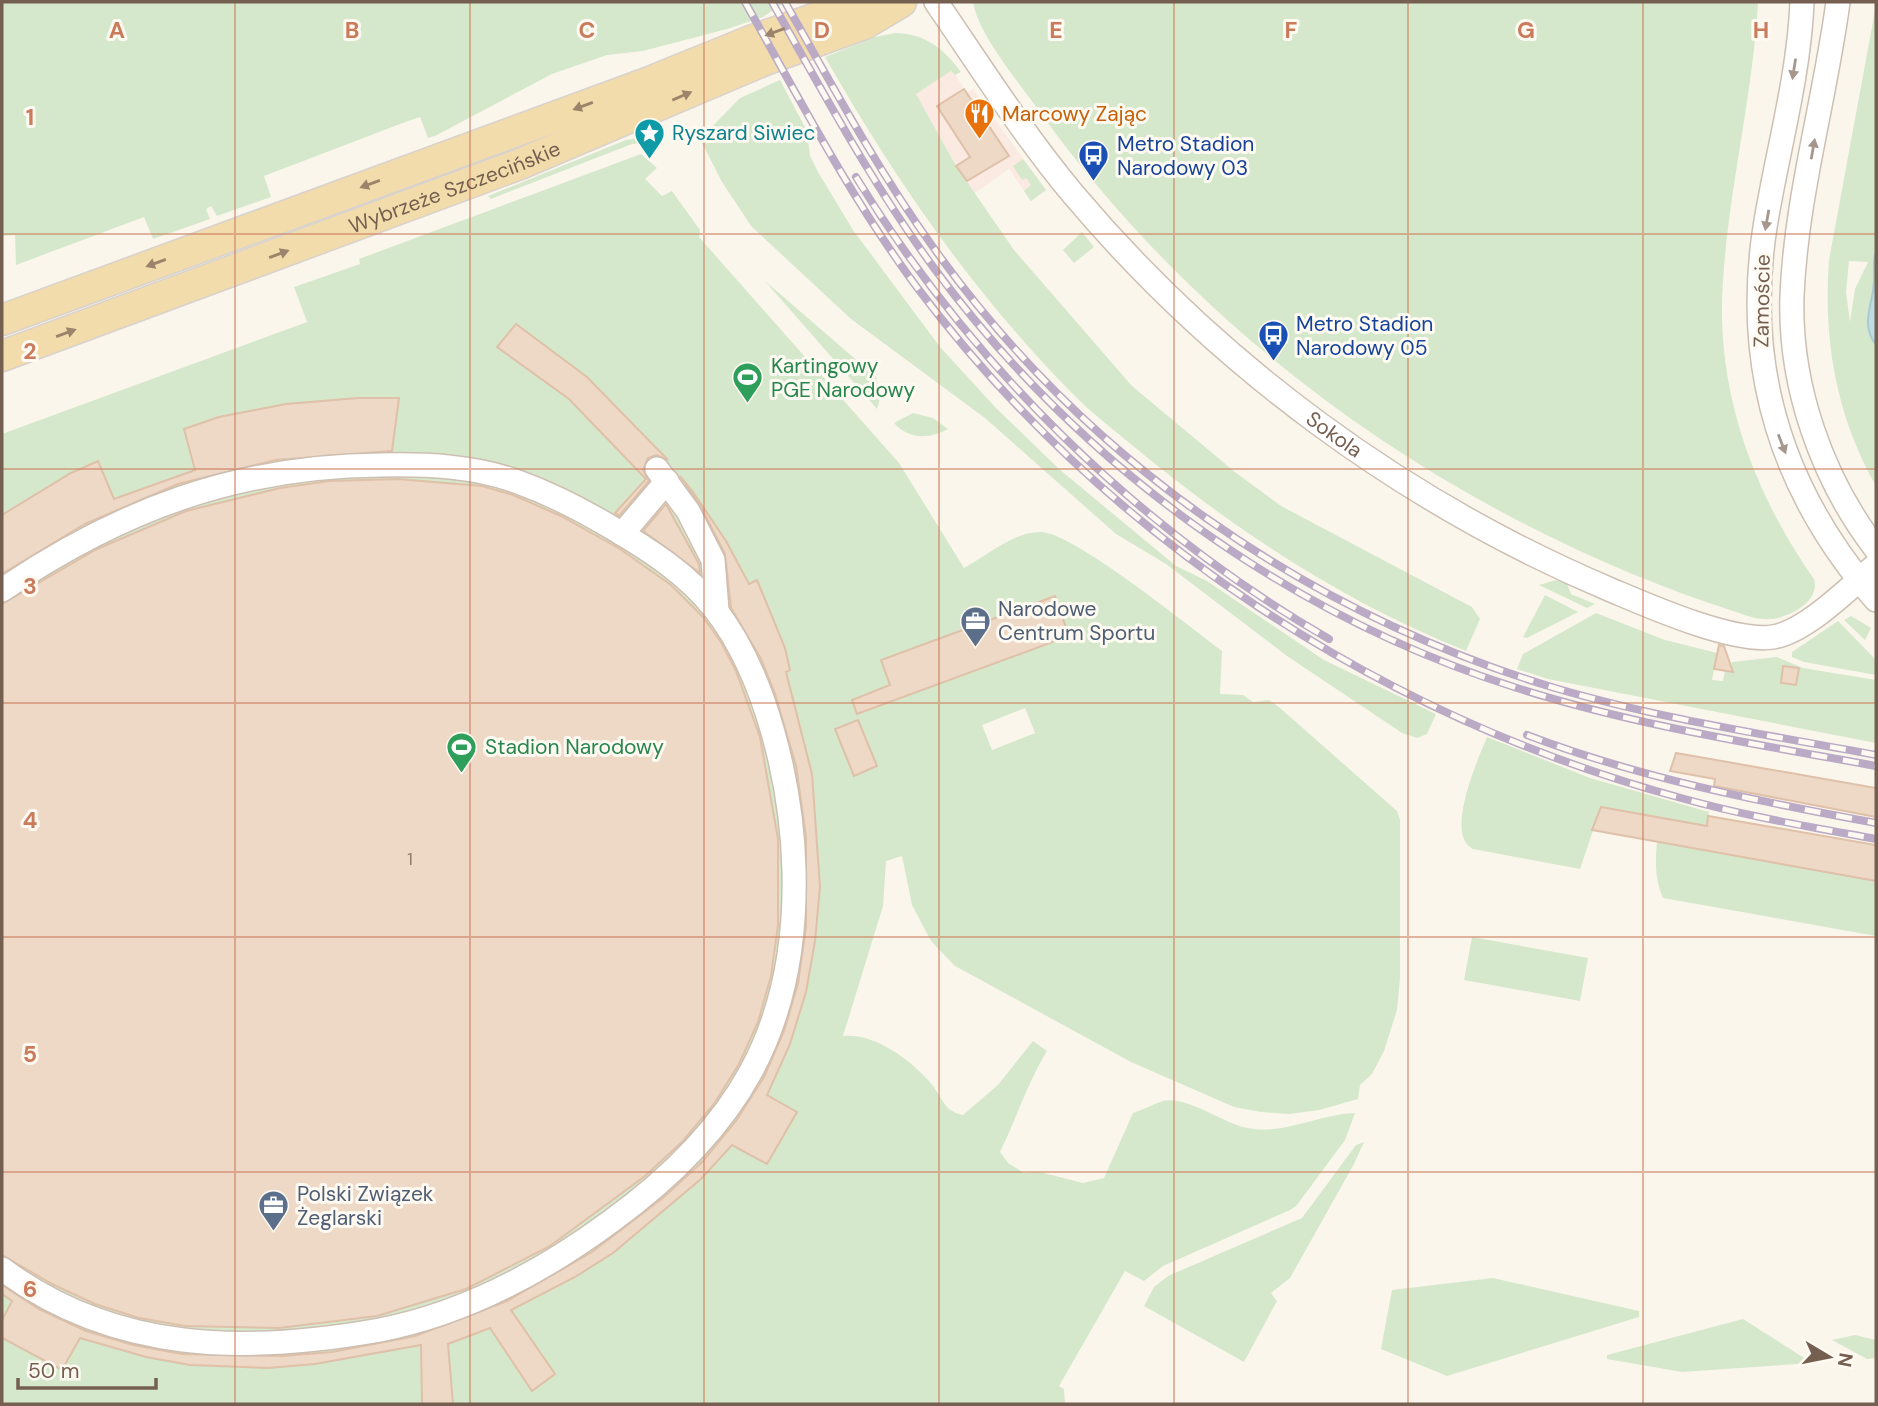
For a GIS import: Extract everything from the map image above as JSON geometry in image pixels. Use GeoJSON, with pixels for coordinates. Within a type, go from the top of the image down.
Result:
{"type":"FeatureCollection","features":[{"type":"Feature","properties":{"kind":"main road","name":"Wybrzeże Szczecińskie"},"geometry":{"type":"LineString","coordinates":[[2,320],[648,83],[753,40],[863,2]]}},
{"type":"Feature","properties":{"kind":"main road","name":"Wybrzeże Szczecińskie"},"geometry":{"type":"LineString","coordinates":[[2,356],[520,164],[765,60],[864,24],[901,2]]}},
{"type":"Feature","properties":{"kind":"street","name":"Sokola"},"geometry":{"type":"LineString","coordinates":[[936,2],[1071,191],[1160,289],[1197,324],[1308,415],[1427,496],[1495,537],[1597,584],[1661,611],[1745,635],[1774,637],[1793,631],[1867,572]]}},
{"type":"Feature","properties":{"kind":"street","name":"Zamoście"},"geometry":{"type":"LineString","coordinates":[[1802,2],[1760,269],[1758,331],[1763,375],[1775,424],[1796,479],[1824,533],[1867,572]]}},
{"type":"Feature","properties":{"kind":"street","name":"Zamoście"},"geometry":{"type":"LineString","coordinates":[[1838,2],[1796,250],[1793,334],[1804,394],[1824,461],[1854,517],[1876,549]]}},
{"type":"Feature","properties":{"kind":"street"},"geometry":{"type":"LineString","coordinates":[[2,590],[102,529],[164,503],[264,475],[318,467],[415,464],[466,470],[515,481],[561,501],[622,534],[687,578],[717,610],[743,655],[764,708],[781,765],[793,830],[795,901],[791,947],[778,1007],[759,1056],[720,1123],[690,1157],[641,1200],[590,1237],[502,1288],[455,1309],[400,1325],[333,1338],[237,1345],[143,1335],[90,1320],[51,1301],[2,1269]]}},
{"type":"Feature","properties":{"kind":"street"},"geometry":{"type":"LineString","coordinates":[[622,534],[662,475],[688,511],[713,560],[717,610]]}},
{"type":"Feature","properties":{"kind":"street"},"geometry":{"type":"LineString","coordinates":[[1867,572],[1876,600]]}},
{"type":"Feature","properties":{"kind":"shaded area"},"geometry":{"type":"Polygon","coordinates":[[[952,70],[967,93],[973,89],[1046,190],[1031,201],[1009,169],[972,195],[915,93],[952,70]]]}},
{"type":"Feature","properties":{"kind":"green space"},"geometry":{"type":"Polygon","coordinates":[[[2,2],[785,2],[763,17],[727,29],[643,51],[607,55],[552,74],[435,136],[428,138],[420,117],[408,121],[264,176],[271,197],[217,216],[211,206],[206,209],[210,219],[153,239],[144,217],[16,265],[15,235],[2,236],[2,2]]]}},
{"type":"Feature","properties":{"kind":"green space"},"geometry":{"type":"Polygon","coordinates":[[[973,2],[1758,2],[1751,72],[1726,246],[1722,321],[1725,361],[1732,400],[1756,475],[1792,546],[1814,579],[1815,587],[1809,601],[1787,615],[1759,619],[1637,576],[1538,531],[1443,478],[1351,419],[1265,352],[1184,279],[1109,200],[1002,60],[983,30],[973,2]]]}},
{"type":"Feature","properties":{"kind":"green space"},"geometry":{"type":"Polygon","coordinates":[[[1876,5],[1876,486],[1851,432],[1835,376],[1828,319],[1829,260],[1876,5]],[[1849,261],[1846,292],[1850,322],[1855,289],[1868,262],[1849,261]]]}},
{"type":"Feature","properties":{"kind":"green space"},"geometry":{"type":"Polygon","coordinates":[[[895,33],[916,36],[933,44],[961,72],[955,75],[951,71],[916,94],[956,166],[1014,250],[1132,386],[1235,472],[1281,506],[1472,607],[1480,619],[1466,651],[1375,609],[1288,560],[1247,532],[1166,473],[1098,417],[1035,354],[968,275],[937,233],[878,146],[825,57],[875,37],[895,33]]]}},
{"type":"Feature","properties":{"kind":"green space"},"geometry":{"type":"Polygon","coordinates":[[[780,80],[807,131],[810,156],[853,230],[940,347],[996,408],[1059,469],[1176,566],[1207,581],[1324,660],[1436,714],[1427,734],[1417,738],[1402,733],[1287,656],[1166,564],[1116,534],[985,418],[851,319],[751,226],[722,182],[700,139],[740,98],[780,80]]]}},
{"type":"Feature","properties":{"kind":"green space"},"geometry":{"type":"Polygon","coordinates":[[[639,138],[652,142],[632,144],[491,199],[488,196],[626,140],[639,138]]]}},
{"type":"Feature","properties":{"kind":"green space","name":"Stadion Narodowy"},"geometry":{"type":"Polygon","coordinates":[[[641,154],[657,168],[645,179],[662,196],[672,191],[700,230],[699,237],[899,463],[964,568],[1012,539],[1032,532],[1058,537],[1080,548],[1132,583],[1222,651],[1220,694],[1243,695],[1253,702],[1269,700],[1397,811],[1400,820],[1400,978],[1397,1010],[1384,1051],[1372,1074],[1360,1085],[1358,1099],[1319,1110],[1289,1114],[1234,1107],[1131,1062],[955,966],[931,941],[912,905],[902,856],[886,861],[883,906],[843,1036],[867,1039],[901,1056],[929,1081],[946,1106],[963,1115],[998,1085],[1033,1041],[1047,1051],[1000,1152],[1008,1163],[1024,1173],[1040,1172],[1083,1183],[1104,1178],[1133,1113],[1163,1101],[1184,1103],[1243,1127],[1267,1130],[1355,1113],[1345,1140],[1297,1205],[1290,1210],[1163,1266],[1144,1281],[1125,1271],[1059,1386],[1064,1389],[1065,1404],[2,1404],[2,434],[307,322],[294,287],[360,264],[359,259],[641,154]],[[1025,708],[982,725],[992,750],[1035,733],[1025,708]]]}},
{"type":"Feature","properties":{"kind":"green space"},"geometry":{"type":"Polygon","coordinates":[[[1023,159],[1046,190],[1031,201],[1024,191],[1031,185],[1026,178],[1022,180],[1013,166],[1023,159]]]}},
{"type":"Feature","properties":{"kind":"green space"},"geometry":{"type":"Polygon","coordinates":[[[1082,232],[1094,247],[1074,263],[1063,250],[1082,232]]]}},
{"type":"Feature","properties":{"kind":"green space"},"geometry":{"type":"Polygon","coordinates":[[[765,281],[876,377],[881,395],[877,409],[765,281]]]}},
{"type":"Feature","properties":{"kind":"green space"},"geometry":{"type":"Polygon","coordinates":[[[913,413],[933,418],[948,429],[934,435],[920,436],[906,433],[894,423],[913,413]]]}},
{"type":"Feature","properties":{"kind":"green space"},"geometry":{"type":"Polygon","coordinates":[[[1556,580],[1567,584],[1571,594],[1595,604],[1587,608],[1539,585],[1556,580]]]}},
{"type":"Feature","properties":{"kind":"green space"},"geometry":{"type":"Polygon","coordinates":[[[1545,595],[1578,612],[1527,638],[1523,637],[1545,595]]]}},
{"type":"Feature","properties":{"kind":"green space"},"geometry":{"type":"Polygon","coordinates":[[[1596,613],[1665,640],[1717,653],[1712,680],[1723,681],[1725,670],[1731,671],[1732,662],[1777,657],[1803,668],[1876,680],[1876,743],[1548,679],[1517,669],[1523,654],[1596,613]]]}},
{"type":"Feature","properties":{"kind":"green space"},"geometry":{"type":"Polygon","coordinates":[[[1851,616],[1871,628],[1865,640],[1844,620],[1851,616]]]}},
{"type":"Feature","properties":{"kind":"green space"},"geometry":{"type":"Polygon","coordinates":[[[1838,621],[1876,660],[1876,675],[1804,662],[1792,657],[1792,652],[1838,621]]]}},
{"type":"Feature","properties":{"kind":"green space"},"geometry":{"type":"Polygon","coordinates":[[[1487,737],[1590,778],[1709,812],[1707,826],[1601,807],[1580,869],[1473,849],[1465,841],[1462,813],[1471,778],[1487,737]]]}},
{"type":"Feature","properties":{"kind":"green space"},"geometry":{"type":"Polygon","coordinates":[[[1657,842],[1876,881],[1876,936],[1663,898],[1656,870],[1657,842]]]}},
{"type":"Feature","properties":{"kind":"green space"},"geometry":{"type":"Polygon","coordinates":[[[1472,937],[1588,958],[1580,1001],[1464,980],[1472,937]]]}},
{"type":"Feature","properties":{"kind":"green space"},"geometry":{"type":"Polygon","coordinates":[[[1364,1142],[1290,1278],[1271,1293],[1277,1301],[1244,1362],[1144,1306],[1154,1287],[1168,1276],[1302,1218],[1356,1145],[1364,1142]]]}},
{"type":"Feature","properties":{"kind":"green space"},"geometry":{"type":"Polygon","coordinates":[[[1493,1278],[1639,1311],[1639,1317],[1447,1376],[1381,1349],[1392,1290],[1493,1278]]]}},
{"type":"Feature","properties":{"kind":"green space"},"geometry":{"type":"Polygon","coordinates":[[[1743,1319],[1812,1363],[1682,1372],[1607,1359],[1607,1355],[1743,1319]]]}},
{"type":"Feature","properties":{"kind":"green space"},"geometry":{"type":"Polygon","coordinates":[[[1855,1335],[1876,1340],[1876,1358],[1867,1359],[1832,1340],[1855,1335]]]}},
{"type":"Feature","properties":{"kind":"water"},"geometry":{"type":"Polygon","coordinates":[[[1876,252],[1876,345],[1871,337],[1868,321],[1876,252]]]}},
{"type":"Feature","properties":{"kind":"building","name":"Marcowy Zając"},"geometry":{"type":"Polygon","coordinates":[[[964,89],[1009,156],[967,181],[956,166],[970,157],[937,106],[964,89]]]}},
{"type":"Feature","properties":{"kind":"building"},"geometry":{"type":"Polygon","coordinates":[[[516,324],[587,377],[668,460],[656,455],[648,458],[643,470],[649,481],[619,516],[615,513],[646,479],[569,399],[497,347],[516,324]]]}},
{"type":"Feature","properties":{"kind":"building"},"geometry":{"type":"Polygon","coordinates":[[[358,398],[399,398],[392,451],[276,460],[178,484],[85,524],[2,574],[2,515],[71,473],[98,461],[114,499],[195,470],[184,429],[219,417],[286,404],[358,398]]]}},
{"type":"Feature","properties":{"kind":"building"},"geometry":{"type":"Polygon","coordinates":[[[680,476],[726,541],[749,584],[757,580],[785,648],[790,670],[786,672],[812,774],[820,887],[815,941],[806,992],[790,1044],[767,1095],[797,1112],[767,1164],[732,1145],[701,1179],[613,1253],[575,1277],[511,1310],[555,1374],[532,1391],[490,1328],[448,1344],[453,1404],[422,1404],[421,1345],[315,1364],[268,1368],[190,1365],[146,1357],[80,1338],[62,1370],[2,1338],[2,1320],[12,1301],[2,1294],[2,1285],[39,1309],[86,1331],[133,1345],[182,1354],[282,1356],[332,1352],[415,1336],[507,1301],[592,1252],[664,1197],[703,1161],[736,1121],[764,1077],[784,1031],[798,983],[806,927],[806,837],[796,766],[775,694],[761,659],[731,608],[725,554],[700,505],[680,476]]]}},
{"type":"Feature","properties":{"kind":"building"},"geometry":{"type":"Polygon","coordinates":[[[398,479],[482,486],[513,495],[561,516],[620,549],[671,585],[703,617],[721,642],[736,671],[760,737],[778,839],[778,926],[771,976],[758,1022],[739,1064],[714,1104],[683,1141],[645,1176],[550,1246],[466,1289],[377,1316],[279,1328],[185,1326],[139,1318],[95,1304],[52,1284],[2,1255],[2,604],[97,549],[186,511],[280,488],[329,481],[398,479]]]}},
{"type":"Feature","properties":{"kind":"building"},"geometry":{"type":"Polygon","coordinates":[[[666,504],[699,564],[700,573],[643,531],[666,504]]]}},
{"type":"Feature","properties":{"kind":"building","name":"Narodowe Centrum Sportu"},"geometry":{"type":"Polygon","coordinates":[[[1055,596],[1069,636],[857,714],[852,700],[890,685],[881,660],[1055,596]]]}},
{"type":"Feature","properties":{"kind":"building"},"geometry":{"type":"Polygon","coordinates":[[[1719,645],[1724,646],[1733,672],[1714,669],[1719,645]]]}},
{"type":"Feature","properties":{"kind":"building"},"geometry":{"type":"Polygon","coordinates":[[[1783,666],[1799,668],[1796,685],[1781,683],[1783,666]]]}},
{"type":"Feature","properties":{"kind":"building"},"geometry":{"type":"Polygon","coordinates":[[[858,720],[877,766],[854,776],[835,729],[858,720]]]}},
{"type":"Feature","properties":{"kind":"building"},"geometry":{"type":"Polygon","coordinates":[[[1676,753],[1876,788],[1876,817],[1714,786],[1715,779],[1670,771],[1676,753]]]}},
{"type":"Feature","properties":{"kind":"building"},"geometry":{"type":"Polygon","coordinates":[[[1601,807],[1707,826],[1708,816],[1876,845],[1876,881],[1592,830],[1601,807]]]}},
{"type":"Feature","properties":{"kind":"railway"},"geometry":{"type":"LineString","coordinates":[[745,2],[847,182],[916,286],[990,377],[1072,460],[1161,537],[1256,605],[1356,666],[1461,719],[1569,763],[1681,798],[1754,816],[1876,839]]}},
{"type":"Feature","properties":{"kind":"railway"},"geometry":{"type":"LineString","coordinates":[[772,2],[890,204],[934,268],[991,339],[1053,406],[1121,467],[1193,524],[1269,574],[1348,619],[1431,657],[1517,688],[1650,723],[1876,766]]}},
{"type":"Feature","properties":{"kind":"railway"},"geometry":{"type":"LineString","coordinates":[[785,2],[893,187],[933,247],[993,324],[1059,395],[1131,460],[1207,519],[1289,571],[1374,617],[1463,656],[1555,688],[1634,709],[1876,755]]}},
{"type":"Feature","properties":{"kind":"railway"},"geometry":{"type":"LineString","coordinates":[[856,177],[902,247],[952,313],[1006,377],[1064,437],[1125,493],[1190,546],[1258,595],[1329,639]]}},
{"type":"Feature","properties":{"kind":"railway"},"geometry":{"type":"LineString","coordinates":[[1527,735],[1656,776],[1743,797],[1876,823]]}},
{"type":"Feature","properties":{"kind":"place","name":"Marcowy Zając"},"geometry":{"type":"Point","coordinates":[979,141]}},
{"type":"Feature","properties":{"kind":"place","name":"Ryszard Siwiec"},"geometry":{"type":"Point","coordinates":[649,160]}},
{"type":"Feature","properties":{"kind":"place","name":"Metro Stadion Narodowy 03"},"geometry":{"type":"Point","coordinates":[1094,183]}},
{"type":"Feature","properties":{"kind":"place","name":"Metro Stadion Narodowy 05"},"geometry":{"type":"Point","coordinates":[1273,363]}},
{"type":"Feature","properties":{"kind":"place","name":"Kartingowy PGE Narodowy"},"geometry":{"type":"Point","coordinates":[748,405]}},
{"type":"Feature","properties":{"kind":"place","name":"Narodowe Centrum Sportu"},"geometry":{"type":"Point","coordinates":[975,648]}},
{"type":"Feature","properties":{"kind":"place","name":"Stadion Narodowy"},"geometry":{"type":"Point","coordinates":[462,774]}},
{"type":"Feature","properties":{"kind":"place","name":"Polski Związek Żeglarski"},"geometry":{"type":"Point","coordinates":[274,1233]}}]}
